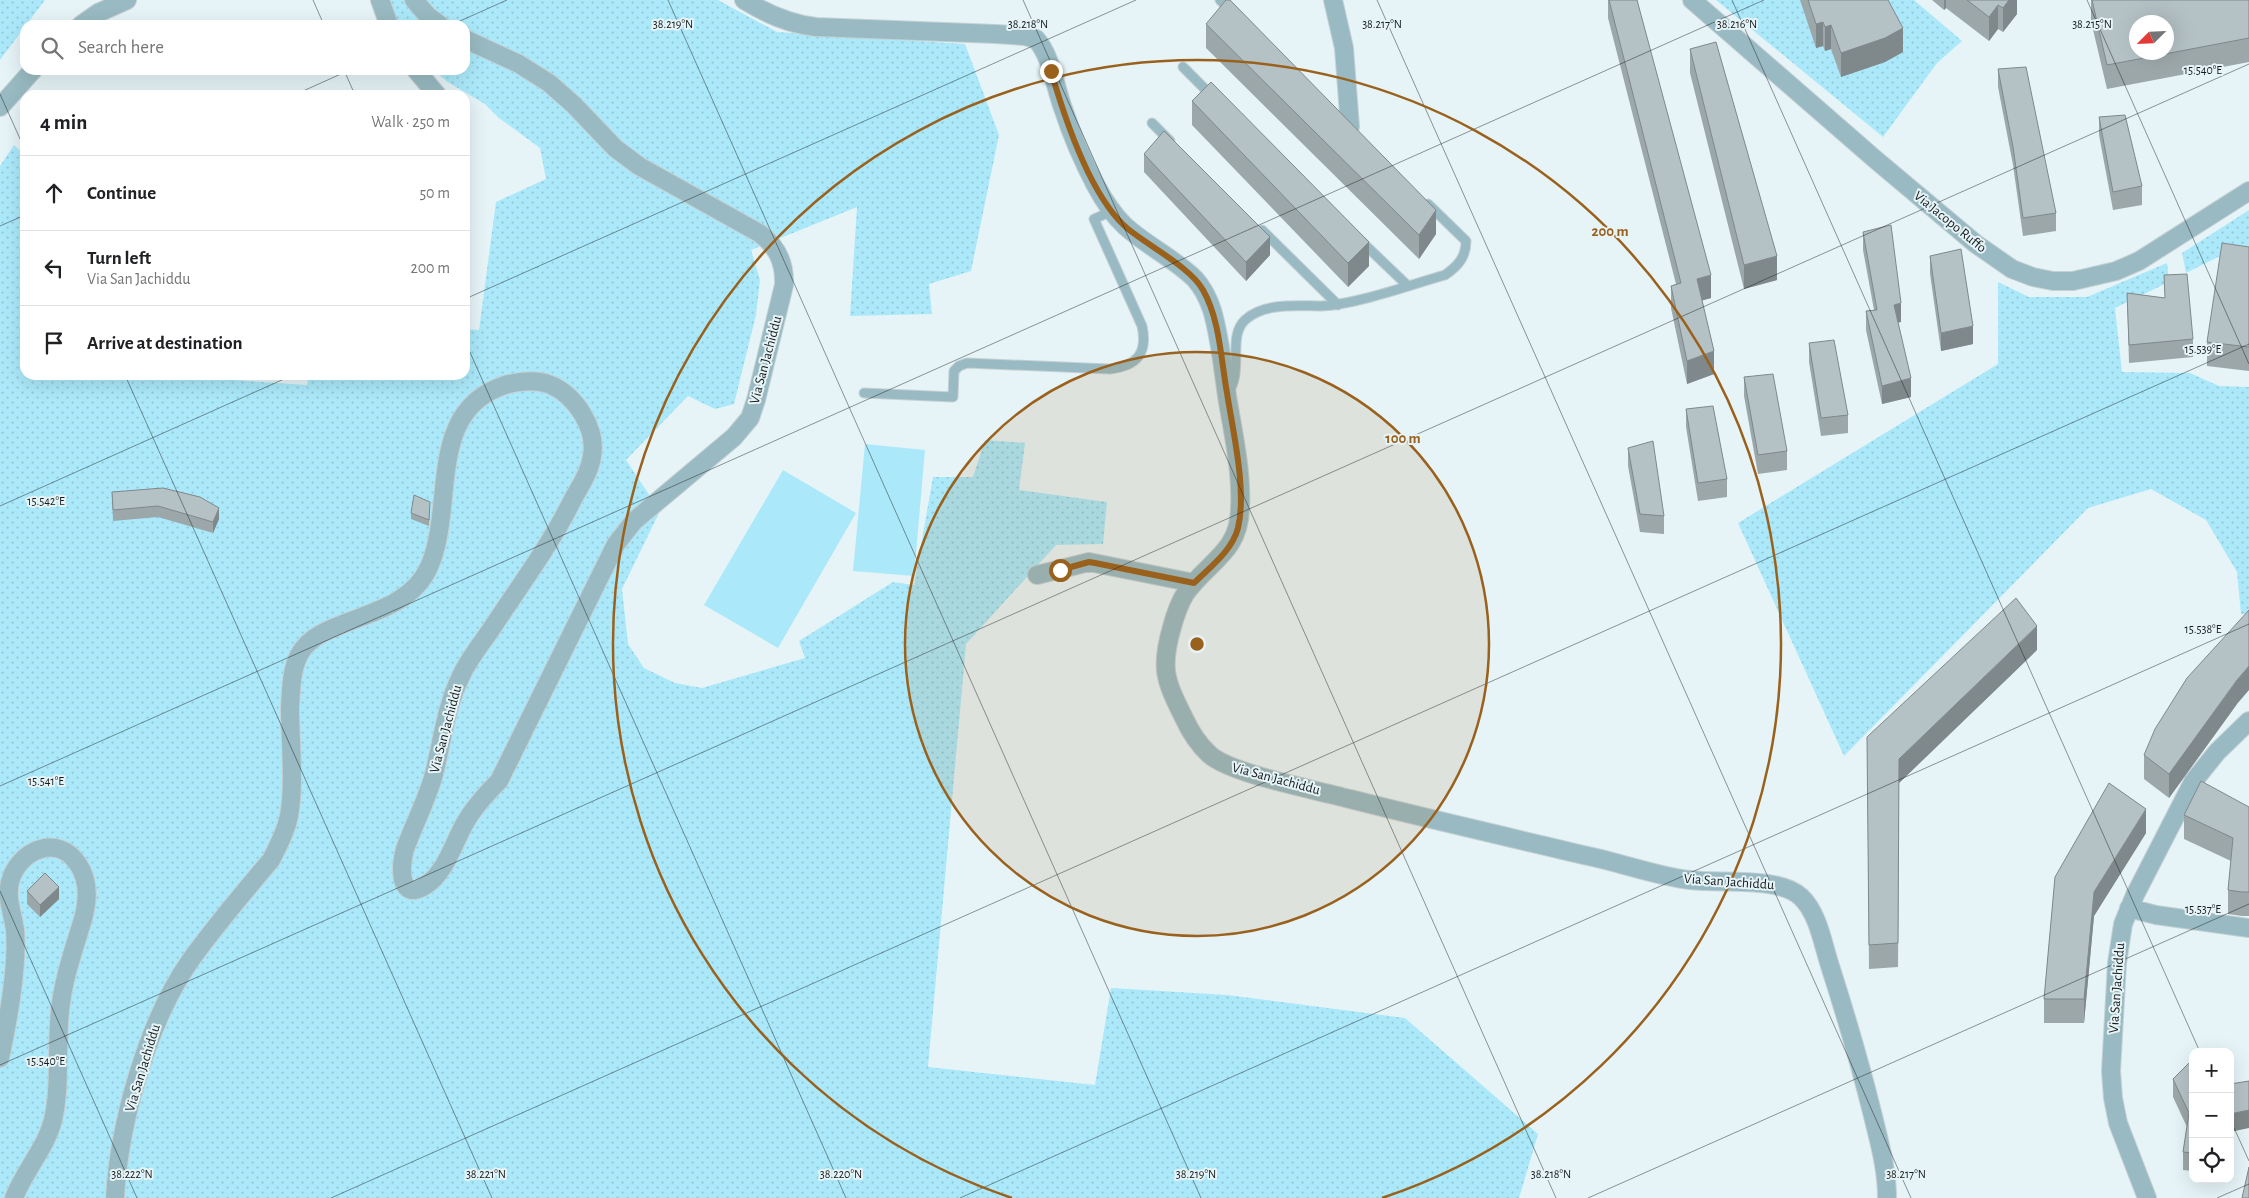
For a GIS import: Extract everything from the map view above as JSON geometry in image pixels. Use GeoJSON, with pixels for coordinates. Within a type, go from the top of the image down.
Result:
{"type":"FeatureCollection","features":[{"type":"Feature","properties":{"kind":"street"},"geometry":{"type":"LineString","coordinates":[[88,20],[98,13],[126,0]]}},
{"type":"Feature","properties":{"kind":"street"},"geometry":{"type":"LineString","coordinates":[[380,0],[387,20]]}},
{"type":"Feature","properties":{"kind":"street"},"geometry":{"type":"LineString","coordinates":[[414,0],[433,20]]}},
{"type":"Feature","properties":{"kind":"street","name":"Via San Jachiddu"},"geometry":{"type":"LineString","coordinates":[[744,0],[760,10],[790,23],[816,28],[996,34],[1025,36],[1036,39],[1047,56],[1065,117],[1077,147],[1094,183],[1112,211],[1126,228],[1192,276],[1202,288],[1213,313],[1239,475],[1240,509],[1238,527],[1226,552],[1194,583],[1185,595],[1174,619],[1165,655],[1164,669],[1172,695],[1190,730],[1205,750],[1217,761],[1277,780],[1422,817],[1619,863],[1668,877],[1721,883],[1773,884],[1788,889],[1802,898],[1814,917],[1854,1043],[1883,1155],[1887,1198]]}},
{"type":"Feature","properties":{"kind":"street"},"geometry":{"type":"LineString","coordinates":[[1333,0],[1343,42],[1354,130]]}},
{"type":"Feature","properties":{"kind":"street","name":"Via Jacopo Ruffo"},"geometry":{"type":"LineString","coordinates":[[1692,0],[1876,160],[1976,244],[2012,269],[2054,281],[2073,281],[2116,271],[2138,261],[2249,191]]}},
{"type":"Feature","properties":{"kind":"street","name":"Via San Jachiddu"},"geometry":{"type":"LineString","coordinates":[[115,1198],[118,1154],[148,1042],[163,1008],[189,962],[271,860],[283,834],[291,800],[291,693],[293,672],[299,655],[316,636],[387,607],[408,594],[429,568],[436,546],[453,433],[462,415],[477,398],[493,389],[526,381],[544,383],[559,389],[572,399],[580,409],[593,442],[592,456],[588,470],[551,540],[460,676],[426,798],[402,860],[400,871],[403,882],[408,888],[415,890],[423,888],[437,874],[466,820],[480,800],[499,781],[616,544],[634,521],[739,432],[750,418],[756,400],[784,284],[785,272],[777,250],[759,233],[627,158],[574,105],[534,72],[470,41]]}},
{"type":"Feature","properties":{"kind":"street"},"geometry":{"type":"LineString","coordinates":[[0,107],[29,75]]}},
{"type":"Feature","properties":{"kind":"street"},"geometry":{"type":"LineString","coordinates":[[420,75],[433,90]]}},
{"type":"Feature","properties":{"kind":"street"},"geometry":{"type":"LineString","coordinates":[[1037,575],[1089,562],[1194,583]]}},
{"type":"Feature","properties":{"kind":"street","name":"Via San Jachiddu"},"geometry":{"type":"LineString","coordinates":[[2148,1198],[2118,1123],[2112,1087],[2111,1071],[2117,963],[2123,924],[2129,908],[2193,782],[2217,752],[2249,721]]}},
{"type":"Feature","properties":{"kind":"street"},"geometry":{"type":"LineString","coordinates":[[0,1058],[6,1030],[14,962],[15,930],[10,910],[10,884],[14,871],[32,851],[51,848],[65,851],[75,859],[83,871],[86,885],[85,910],[64,980],[56,1102],[52,1122],[14,1198]]}},
{"type":"Feature","properties":{"kind":"street"},"geometry":{"type":"LineString","coordinates":[[2129,908],[2156,915],[2249,928]]}},
{"type":"Feature","properties":{"kind":"lane"},"geometry":{"type":"LineString","coordinates":[[1220,0],[1240,20]]}},
{"type":"Feature","properties":{"kind":"lane"},"geometry":{"type":"LineString","coordinates":[[1183,67],[1218,101]]}},
{"type":"Feature","properties":{"kind":"lane"},"geometry":{"type":"LineString","coordinates":[[1336,113],[1354,130]]}},
{"type":"Feature","properties":{"kind":"lane"},"geometry":{"type":"LineString","coordinates":[[1152,123],[1181,151]]}},
{"type":"Feature","properties":{"kind":"lane"},"geometry":{"type":"LineString","coordinates":[[1227,395],[1236,378],[1236,335],[1244,321],[1264,309],[1338,305],[1445,275],[1461,261],[1466,252],[1466,241],[1418,194]]}},
{"type":"Feature","properties":{"kind":"lane"},"geometry":{"type":"LineString","coordinates":[[864,393],[953,397],[954,371],[959,366],[967,363],[1110,369],[1122,368],[1134,362],[1142,352],[1145,340],[1142,326],[1094,218],[1112,211]]}},
{"type":"Feature","properties":{"kind":"lane"},"geometry":{"type":"LineString","coordinates":[[1252,221],[1338,305]]}},
{"type":"Feature","properties":{"kind":"lane"},"geometry":{"type":"LineString","coordinates":[[1358,238],[1407,286]]}},
{"type":"Feature","properties":{"kind":"shaded area"},"geometry":{"type":"Polygon","coordinates":[[[0,0],[45,0],[30,20],[20,20],[20,33],[0,60],[0,0]]]}},
{"type":"Feature","properties":{"kind":"shaded area"},"geometry":{"type":"Polygon","coordinates":[[[390,0],[718,0],[777,32],[965,44],[999,135],[971,271],[929,284],[932,314],[850,316],[857,207],[751,250],[760,280],[756,315],[734,404],[715,409],[688,396],[626,460],[660,511],[622,589],[628,644],[644,668],[675,683],[702,688],[805,658],[799,641],[893,582],[914,585],[933,477],[973,477],[985,440],[1025,443],[1019,490],[1107,502],[1103,544],[1056,545],[966,644],[928,1067],[1095,1085],[1111,988],[1227,995],[1405,1018],[1538,1134],[1519,1198],[0,1198],[0,166],[14,145],[20,151],[20,380],[233,380],[307,385],[308,380],[470,380],[470,329],[479,330],[496,202],[546,179],[540,148],[499,118],[485,104],[470,95],[470,90],[461,90],[439,75],[470,75],[470,20],[396,20],[390,0]]]}},
{"type":"Feature","properties":{"kind":"shaded area"},"geometry":{"type":"Polygon","coordinates":[[[1716,0],[1914,0],[1962,41],[1937,63],[1883,137],[1716,0]]]}},
{"type":"Feature","properties":{"kind":"shaded area"},"geometry":{"type":"Polygon","coordinates":[[[2249,210],[2249,258],[2218,257],[2186,273],[2182,253],[2249,210]]]}},
{"type":"Feature","properties":{"kind":"shaded area"},"geometry":{"type":"Polygon","coordinates":[[[2167,263],[2169,282],[2115,308],[2122,372],[2190,373],[2219,386],[2249,387],[2249,614],[2241,614],[2237,572],[2206,520],[2151,489],[2088,508],[1844,756],[1738,523],[1998,364],[1998,282],[2029,297],[2087,297],[2167,263]]]}},
{"type":"Feature","properties":{"kind":"shaded area"},"geometry":{"type":"Polygon","coordinates":[[[865,444],[925,450],[914,576],[853,571],[865,444]]]}},
{"type":"Feature","properties":{"kind":"shaded area"},"geometry":{"type":"Polygon","coordinates":[[[783,470],[856,513],[778,648],[704,605],[783,470]]]}},
{"type":"Feature","properties":{"kind":"building"},"geometry":{"type":"Polygon","coordinates":[[[1226,0],[1230,0],[1436,210],[1419,235],[1206,24],[1226,0]]]}},
{"type":"Feature","properties":{"kind":"building"},"geometry":{"type":"Polygon","coordinates":[[[1609,0],[1637,0],[1711,275],[1697,279],[1714,351],[1687,361],[1671,286],[1681,283],[1609,0]]]}},
{"type":"Feature","properties":{"kind":"building"},"geometry":{"type":"Polygon","coordinates":[[[1808,0],[1888,0],[1903,28],[1885,38],[1841,53],[1831,25],[1825,27],[1823,22],[1816,24],[1808,0]]]}},
{"type":"Feature","properties":{"kind":"building"},"geometry":{"type":"Polygon","coordinates":[[[1967,0],[2009,0],[2003,8],[1998,5],[1989,17],[1967,0]]]}},
{"type":"Feature","properties":{"kind":"building"},"geometry":{"type":"Polygon","coordinates":[[[2092,0],[2249,0],[2249,38],[2174,52],[2174,15],[2129,15],[2129,60],[2133,60],[2107,65],[2092,0]]]}},
{"type":"Feature","properties":{"kind":"building"},"geometry":{"type":"Polygon","coordinates":[[[1716,42],[1777,256],[1744,265],[1690,49],[1716,42]]]}},
{"type":"Feature","properties":{"kind":"building"},"geometry":{"type":"Polygon","coordinates":[[[2026,67],[2056,213],[2023,218],[2013,147],[1998,69],[2026,67]]]}},
{"type":"Feature","properties":{"kind":"building"},"geometry":{"type":"Polygon","coordinates":[[[1211,82],[1369,242],[1348,263],[1192,101],[1211,82]]]}},
{"type":"Feature","properties":{"kind":"building"},"geometry":{"type":"Polygon","coordinates":[[[2125,115],[2142,186],[2113,192],[2099,117],[2125,115]]]}},
{"type":"Feature","properties":{"kind":"building"},"geometry":{"type":"Polygon","coordinates":[[[1164,131],[1270,237],[1246,262],[1144,154],[1164,131]]]}},
{"type":"Feature","properties":{"kind":"building"},"geometry":{"type":"Polygon","coordinates":[[[1891,225],[1901,303],[1894,305],[1911,378],[1882,386],[1866,311],[1877,310],[1863,232],[1891,225]]]}},
{"type":"Feature","properties":{"kind":"building"},"geometry":{"type":"Polygon","coordinates":[[[2222,243],[2249,247],[2249,347],[2207,342],[2222,243]]]}},
{"type":"Feature","properties":{"kind":"building"},"geometry":{"type":"Polygon","coordinates":[[[1961,249],[1973,326],[1941,333],[1930,256],[1961,249]]]}},
{"type":"Feature","properties":{"kind":"building"},"geometry":{"type":"Polygon","coordinates":[[[2187,274],[2193,339],[2129,345],[2127,293],[2165,298],[2164,275],[2187,274]]]}},
{"type":"Feature","properties":{"kind":"building"},"geometry":{"type":"Polygon","coordinates":[[[1834,340],[1848,415],[1821,418],[1809,343],[1834,340]]]}},
{"type":"Feature","properties":{"kind":"building"},"geometry":{"type":"Polygon","coordinates":[[[1773,374],[1787,451],[1758,455],[1744,377],[1773,374]]]}},
{"type":"Feature","properties":{"kind":"building"},"geometry":{"type":"Polygon","coordinates":[[[1713,406],[1727,479],[1698,483],[1686,409],[1713,406]]]}},
{"type":"Feature","properties":{"kind":"building"},"geometry":{"type":"Polygon","coordinates":[[[1653,441],[1664,516],[1640,514],[1628,448],[1653,441]]]}},
{"type":"Feature","properties":{"kind":"building"},"geometry":{"type":"Polygon","coordinates":[[[163,488],[200,497],[219,508],[213,522],[158,506],[113,510],[112,492],[163,488]]]}},
{"type":"Feature","properties":{"kind":"building"},"geometry":{"type":"Polygon","coordinates":[[[414,495],[430,502],[429,520],[411,513],[414,495]]]}},
{"type":"Feature","properties":{"kind":"building"},"geometry":{"type":"Polygon","coordinates":[[[2016,598],[2037,626],[1899,759],[1898,943],[1869,945],[1867,737],[2016,598]]]}},
{"type":"Feature","properties":{"kind":"building"},"geometry":{"type":"Polygon","coordinates":[[[2249,610],[2249,666],[2169,774],[2144,755],[2155,729],[2187,678],[2249,610]]]}},
{"type":"Feature","properties":{"kind":"building"},"geometry":{"type":"Polygon","coordinates":[[[2201,781],[2249,807],[2249,892],[2228,890],[2233,838],[2184,815],[2201,781]]]}},
{"type":"Feature","properties":{"kind":"building"},"geometry":{"type":"Polygon","coordinates":[[[2109,783],[2146,809],[2094,892],[2084,999],[2044,999],[2055,877],[2109,783]]]}},
{"type":"Feature","properties":{"kind":"building"},"geometry":{"type":"Polygon","coordinates":[[[45,873],[59,887],[40,905],[27,891],[45,873]]]}},
{"type":"Feature","properties":{"kind":"building"},"geometry":{"type":"Polygon","coordinates":[[[2189,1063],[2189,1113],[2173,1079],[2189,1063]]]}},
{"type":"Feature","properties":{"kind":"building"},"geometry":{"type":"Polygon","coordinates":[[[2249,1081],[2249,1110],[2234,1113],[2234,1083],[2249,1081]]]}},
{"type":"Feature","properties":{"kind":"building"},"geometry":{"type":"Polygon","coordinates":[[[2189,1113],[2189,1153],[2183,1152],[2189,1113]]]}},
{"type":"Feature","properties":{"kind":"building"},"geometry":{"type":"Polygon","coordinates":[[[2249,1167],[2249,1198],[2242,1198],[2249,1167]]]}},
{"type":"Feature","properties":{"kind":"route"},"geometry":{"type":"LineString","coordinates":[[1051,71],[1065,117],[1077,147],[1094,183],[1116,217],[1126,228],[1192,276],[1208,299],[1213,313],[1219,344],[1234,442],[1239,475],[1240,509],[1238,527],[1233,541],[1226,552],[1194,583],[1089,562],[1060,570]]}}]}
